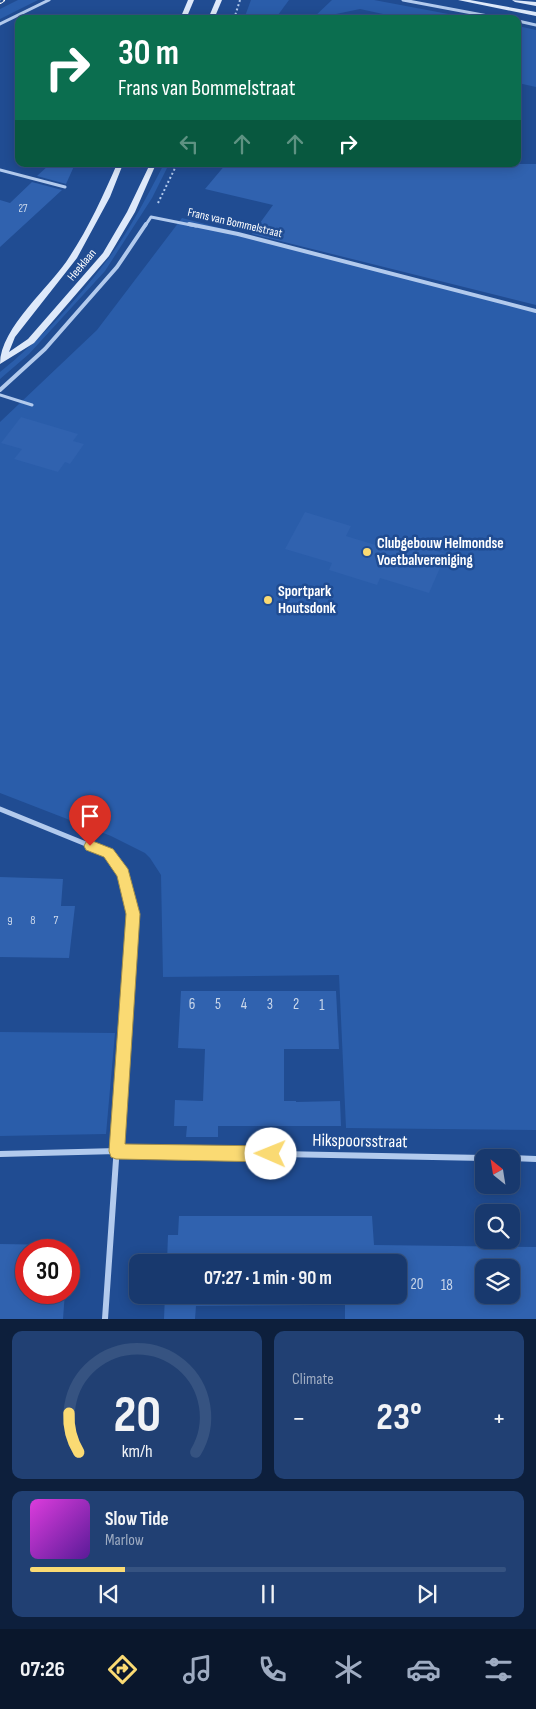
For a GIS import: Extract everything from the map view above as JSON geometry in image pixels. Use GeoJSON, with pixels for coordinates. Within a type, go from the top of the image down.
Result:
{"type":"FeatureCollection","features":[{"type":"Feature","properties":{"kind":"main road"},"geometry":{"type":"LineString","coordinates":[[184,15],[191,0]]}},
{"type":"Feature","properties":{"kind":"main road"},"geometry":{"type":"LineString","coordinates":[[213,15],[219,0]]}},
{"type":"Feature","properties":{"kind":"main road"},"geometry":{"type":"LineString","coordinates":[[461,0],[536,14]]}},
{"type":"Feature","properties":{"kind":"main road"},"geometry":{"type":"LineString","coordinates":[[515,0],[536,4]]}},
{"type":"Feature","properties":{"kind":"main road","name":"Heeklaan"},"geometry":{"type":"LineString","coordinates":[[1,360],[10,336],[73,258],[107,197],[119,167]]}},
{"type":"Feature","properties":{"kind":"main road","name":"Heeklaan"},"geometry":{"type":"LineString","coordinates":[[1,360],[30,341],[101,260],[131,212],[152,167]]}},
{"type":"Feature","properties":{"kind":"street"},"geometry":{"type":"LineString","coordinates":[[18,15],[49,0]]}},
{"type":"Feature","properties":{"kind":"street"},"geometry":{"type":"LineString","coordinates":[[403,0],[483,15]]}},
{"type":"Feature","properties":{"kind":"street"},"geometry":{"type":"LineString","coordinates":[[0,24],[15,17]]}},
{"type":"Feature","properties":{"kind":"street"},"geometry":{"type":"LineString","coordinates":[[521,22],[536,25]]}},
{"type":"Feature","properties":{"kind":"street"},"geometry":{"type":"LineString","coordinates":[[0,170],[65,187]]}},
{"type":"Feature","properties":{"kind":"street"},"geometry":{"type":"LineString","coordinates":[[0,390],[45,349],[118,266],[151,216]]}},
{"type":"Feature","properties":{"kind":"street","name":"Frans van Bommelstraat"},"geometry":{"type":"LineString","coordinates":[[151,216],[238,234],[536,311]]}},
{"type":"Feature","properties":{"kind":"street"},"geometry":{"type":"LineString","coordinates":[[0,809],[108,853],[123,873],[133,914],[105,1319]]}},
{"type":"Feature","properties":{"kind":"street","name":"Hikspoorsstraat"},"geometry":{"type":"LineString","coordinates":[[0,1154],[116,1151],[475,1158]]}},
{"type":"Feature","properties":{"kind":"street"},"geometry":{"type":"LineString","coordinates":[[520,1158],[536,1158]]}},
{"type":"Feature","properties":{"kind":"lane"},"geometry":{"type":"LineString","coordinates":[[0,395],[32,405]]}},
{"type":"Feature","properties":{"kind":"path"},"geometry":{"type":"LineString","coordinates":[[235,15],[240,0]]}},
{"type":"Feature","properties":{"kind":"path"},"geometry":{"type":"LineString","coordinates":[[151,216],[176,167]]}},
{"type":"Feature","properties":{"kind":"shaded area"},"geometry":{"type":"Polygon","coordinates":[[[18,0],[38,0],[0,19],[0,9],[18,0]]]}},
{"type":"Feature","properties":{"kind":"shaded area"},"geometry":{"type":"Polygon","coordinates":[[[251,0],[289,0],[278,15],[245,15],[251,0]]]}},
{"type":"Feature","properties":{"kind":"shaded area"},"geometry":{"type":"Polygon","coordinates":[[[332,0],[374,0],[454,15],[388,15],[360,9],[331,15],[316,15],[332,0]]]}},
{"type":"Feature","properties":{"kind":"shaded area"},"geometry":{"type":"Polygon","coordinates":[[[521,27],[536,30],[536,87],[521,84],[521,27]]]}},
{"type":"Feature","properties":{"kind":"shaded area"},"geometry":{"type":"Polygon","coordinates":[[[162,167],[168,167],[152,198],[105,271],[29,354],[0,379],[0,372],[29,347],[84,289],[116,248],[162,167]]]}},
{"type":"Feature","properties":{"kind":"shaded area","name":"Sportpark Houtsdonk"},"geometry":{"type":"Polygon","coordinates":[[[182,218],[536,310],[536,1130],[346,1128],[339,975],[163,977],[161,875],[150,858],[145,853],[111,836],[0,793],[0,422],[97,330],[182,218]]]}},
{"type":"Feature","properties":{"kind":"shaded area"},"geometry":{"type":"Polygon","coordinates":[[[0,1032],[115,1033],[106,1134],[0,1136],[0,1032]]]}},
{"type":"Feature","properties":{"kind":"building"},"geometry":{"type":"Polygon","coordinates":[[[521,164],[536,164],[536,305],[252,234],[273,205],[205,189],[223,167],[521,167],[521,164]]]}},
{"type":"Feature","properties":{"kind":"building"},"geometry":{"type":"Polygon","coordinates":[[[47,167],[74,167],[66,184],[37,176],[47,167]]]}},
{"type":"Feature","properties":{"kind":"building"},"geometry":{"type":"Polygon","coordinates":[[[32,182],[62,190],[0,247],[0,200],[10,203],[32,182]]]}},
{"type":"Feature","properties":{"kind":"building"},"geometry":{"type":"Polygon","coordinates":[[[21,417],[78,434],[73,441],[84,444],[70,464],[65,462],[58,472],[14,459],[22,449],[1,443],[21,417]]]}},
{"type":"Feature","properties":{"kind":"building","name":"Clubgebouw Helmondse Voetbalvereniging"},"geometry":{"type":"Polygon","coordinates":[[[305,512],[351,526],[346,536],[392,550],[397,539],[446,554],[429,593],[380,578],[377,585],[329,570],[332,563],[285,549],[305,512]]]}},
{"type":"Feature","properties":{"kind":"building"},"geometry":{"type":"Polygon","coordinates":[[[0,877],[63,879],[61,906],[75,906],[69,958],[0,957],[0,877]]]}},
{"type":"Feature","properties":{"kind":"building"},"geometry":{"type":"Polygon","coordinates":[[[181,991],[336,991],[339,1049],[284,1049],[284,1101],[340,1101],[341,1126],[218,1126],[218,1137],[186,1137],[187,1126],[174,1126],[175,1100],[203,1101],[205,1049],[178,1048],[181,991]]]}},
{"type":"Feature","properties":{"kind":"building"},"geometry":{"type":"Polygon","coordinates":[[[179,1216],[372,1216],[374,1245],[475,1246],[475,1249],[536,1247],[536,1319],[345,1319],[345,1305],[315,1305],[196,1306],[195,1319],[164,1319],[165,1304],[407,1304],[407,1254],[167,1254],[168,1235],[178,1235],[179,1216]]]}},
{"type":"Feature","properties":{"kind":"building"},"geometry":{"type":"Polygon","coordinates":[[[0,1244],[15,1244],[15,1304],[64,1304],[63,1319],[0,1319],[0,1244]]]}},
{"type":"Feature","properties":{"kind":"place","name":"Clubgebouw Helmondse Voetbalvereniging"},"geometry":{"type":"Point","coordinates":[367,552]}},
{"type":"Feature","properties":{"kind":"place","name":"Sportpark Houtsdonk"},"geometry":{"type":"Point","coordinates":[268,600]}},
{"type":"Feature","properties":{"kind":"route"},"geometry":{"type":"LineString","coordinates":[[90,846],[108,853],[123,873],[133,914],[116,1151],[271,1154]]}}]}
